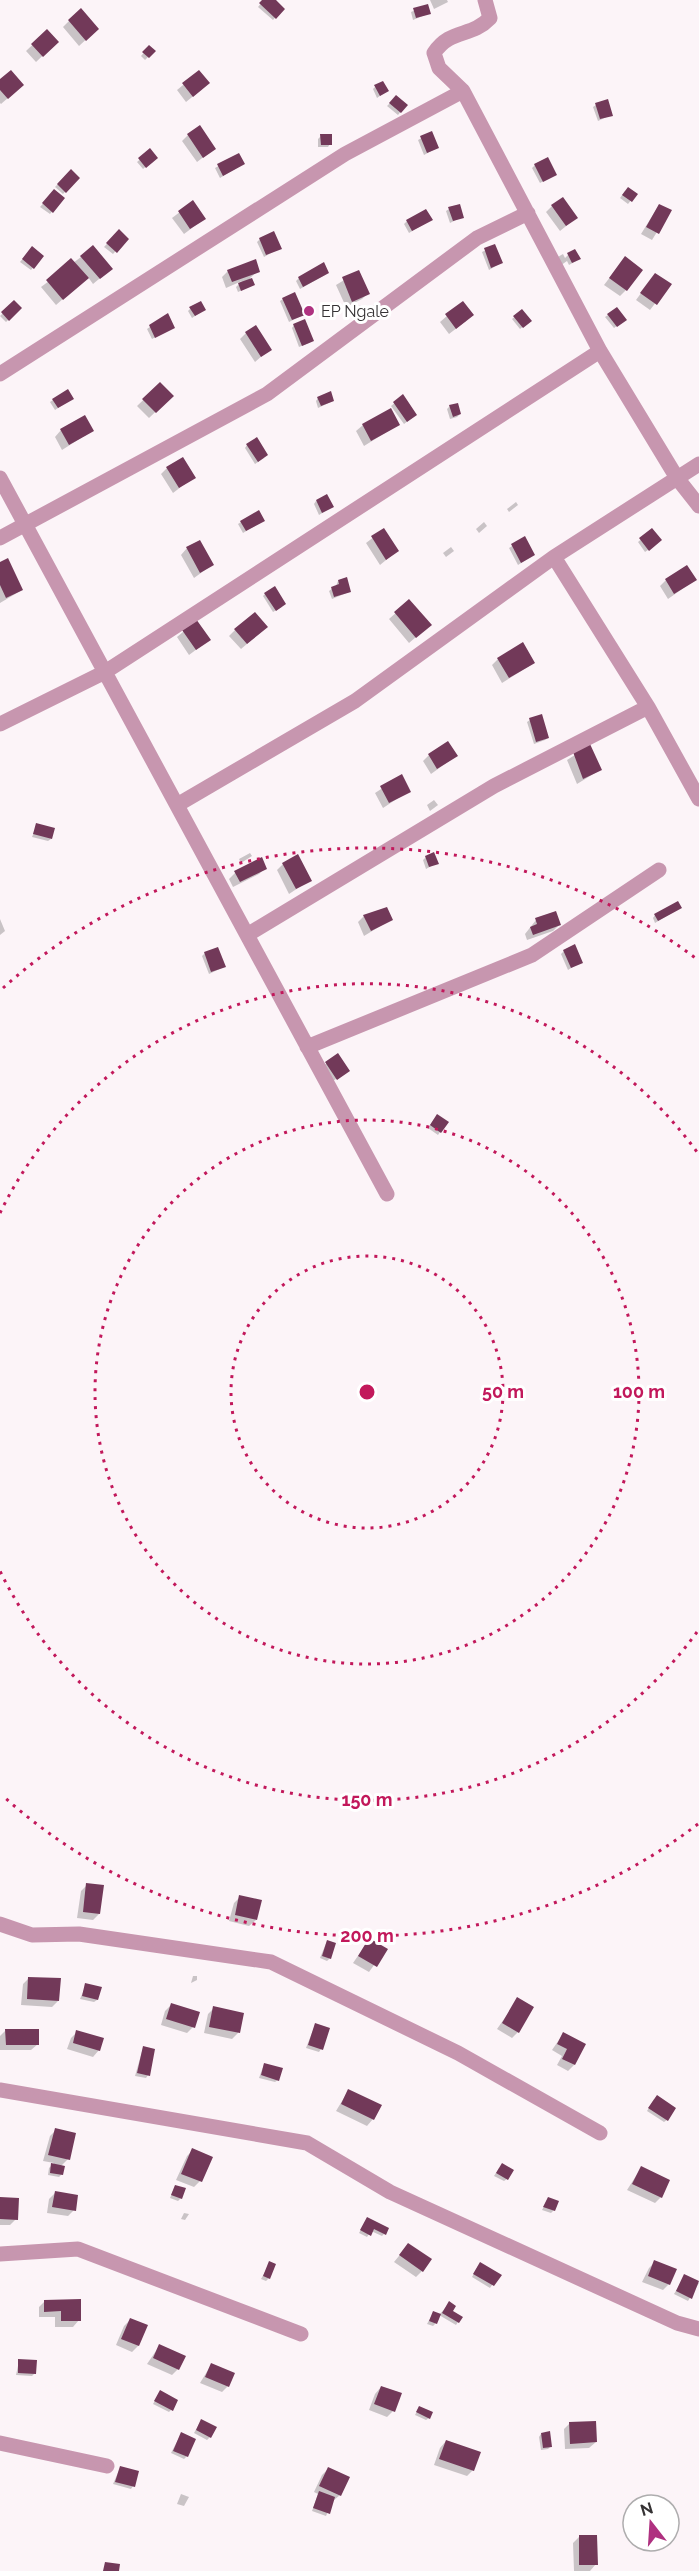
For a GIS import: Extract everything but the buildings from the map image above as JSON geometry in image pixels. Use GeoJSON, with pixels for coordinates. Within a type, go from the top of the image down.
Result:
{"type":"FeatureCollection","features":[{"type":"Feature","properties":{"kind":"street"},"geometry":{"type":"LineString","coordinates":[[485,0],[490,18],[482,27],[443,40],[434,53],[439,68],[463,91],[600,351],[677,478],[699,506]]}},
{"type":"Feature","properties":{"kind":"street"},"geometry":{"type":"LineString","coordinates":[[0,374],[345,154],[463,91]]}},
{"type":"Feature","properties":{"kind":"street"},"geometry":{"type":"LineString","coordinates":[[0,538],[267,394],[477,238],[528,213]]}},
{"type":"Feature","properties":{"kind":"street"},"geometry":{"type":"LineString","coordinates":[[0,724],[105,672],[600,351]]}},
{"type":"Feature","properties":{"kind":"street"},"geometry":{"type":"LineString","coordinates":[[177,805],[355,702],[554,557],[699,464]]}},
{"type":"Feature","properties":{"kind":"street"},"geometry":{"type":"LineString","coordinates":[[0,478],[387,1194]]}},
{"type":"Feature","properties":{"kind":"street"},"geometry":{"type":"LineString","coordinates":[[554,557],[648,707],[699,799]]}},
{"type":"Feature","properties":{"kind":"street"},"geometry":{"type":"LineString","coordinates":[[247,935],[494,786],[648,707]]}},
{"type":"Feature","properties":{"kind":"street"},"geometry":{"type":"LineString","coordinates":[[307,1047],[532,955],[659,870]]}},
{"type":"Feature","properties":{"kind":"street"},"geometry":{"type":"LineString","coordinates":[[0,1924],[32,1935],[79,1934],[271,1962],[458,2053],[600,2133]]}},
{"type":"Feature","properties":{"kind":"street"},"geometry":{"type":"LineString","coordinates":[[0,2091],[307,2144],[390,2192],[677,2323],[699,2329]]}},
{"type":"Feature","properties":{"kind":"street"},"geometry":{"type":"LineString","coordinates":[[0,2254],[78,2249],[301,2334]]}},
{"type":"Feature","properties":{"kind":"street"},"geometry":{"type":"LineString","coordinates":[[0,2443],[107,2466]]}},
{"type":"Feature","properties":{"kind":"place","name":"EP Ngale"},"geometry":{"type":"Point","coordinates":[309,311]}}]}
